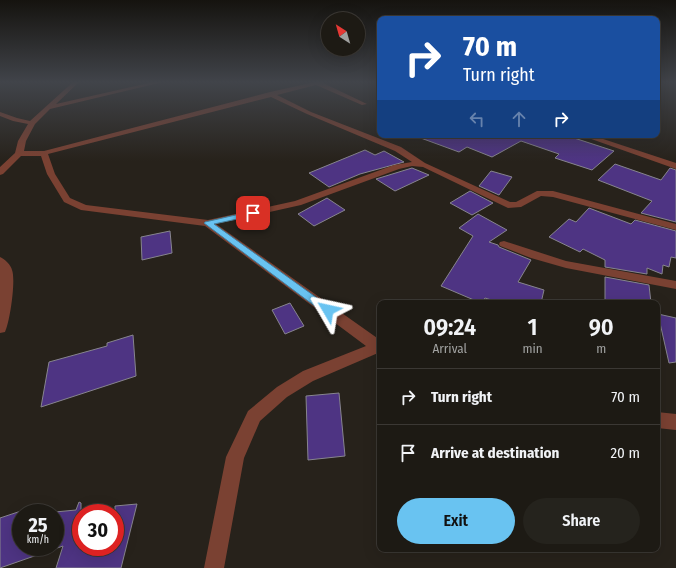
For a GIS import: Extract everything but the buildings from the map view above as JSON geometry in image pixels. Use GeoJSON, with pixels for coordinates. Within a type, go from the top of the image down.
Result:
{"type":"FeatureCollection","features":[{"type":"Feature","properties":{"kind":"street"},"geometry":{"type":"LineString","coordinates":[[0,172],[19,154],[22,141],[32,122],[47,109]]}},
{"type":"Feature","properties":{"kind":"street"},"geometry":{"type":"LineString","coordinates":[[19,154],[44,153],[214,109]]}},
{"type":"Feature","properties":{"kind":"street"},"geometry":{"type":"LineString","coordinates":[[300,109],[398,149],[425,165],[508,205],[518,205],[540,193],[552,194],[676,227]]}},
{"type":"Feature","properties":{"kind":"street"},"geometry":{"type":"LineString","coordinates":[[0,114],[15,120],[32,122]]}},
{"type":"Feature","properties":{"kind":"street"},"geometry":{"type":"LineString","coordinates":[[593,138],[676,166]]}},
{"type":"Feature","properties":{"kind":"street"},"geometry":{"type":"LineString","coordinates":[[44,153],[52,174],[67,200],[84,208],[208,223],[298,203],[397,167],[412,164],[425,165]]}},
{"type":"Feature","properties":{"kind":"street"},"geometry":{"type":"LineString","coordinates":[[208,223],[377,347]]}},
{"type":"Feature","properties":{"kind":"street"},"geometry":{"type":"LineString","coordinates":[[504,244],[534,256],[587,269],[643,277],[676,285]]}},
{"type":"Feature","properties":{"kind":"street"},"geometry":{"type":"LineString","coordinates":[[0,261],[7,271],[5,310],[0,328]]}},
{"type":"Feature","properties":{"kind":"street"},"geometry":{"type":"LineString","coordinates":[[214,568],[235,457],[254,416],[282,392],[308,376],[377,349]]}},
{"type":"Feature","properties":{"kind":"street"},"geometry":{"type":"LineString","coordinates":[[660,420],[676,422]]}},
{"type":"Feature","properties":{"kind":"route"},"geometry":{"type":"LineString","coordinates":[[253,213],[208,223],[328,310]]}}]}
